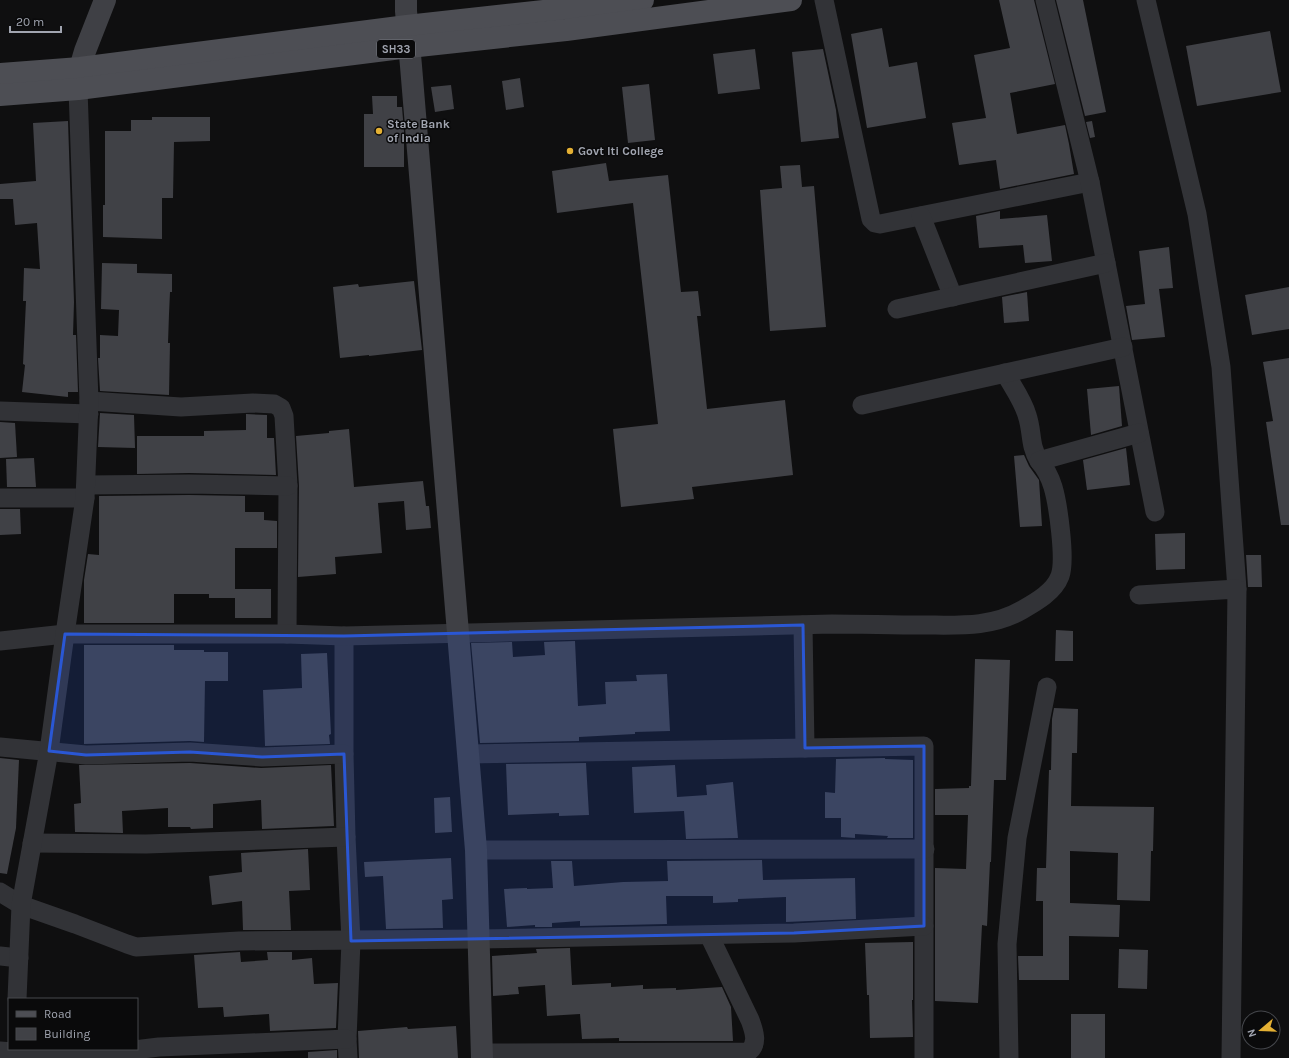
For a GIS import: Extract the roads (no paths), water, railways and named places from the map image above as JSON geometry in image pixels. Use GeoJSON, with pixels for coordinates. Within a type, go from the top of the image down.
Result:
{"type":"FeatureCollection","features":[{"type":"Feature","properties":{"kind":"main road","name":"SH33"},"geometry":{"type":"LineString","coordinates":[[0,95],[79,78],[408,37],[643,0]]}},
{"type":"Feature","properties":{"kind":"main road","name":"SH33"},"geometry":{"type":"LineString","coordinates":[[408,37],[566,30],[791,0]]}},
{"type":"Feature","properties":{"kind":"main road","name":"SH33"},"geometry":{"type":"LineString","coordinates":[[0,74],[79,78]]}},
{"type":"Feature","properties":{"kind":"street"},"geometry":{"type":"LineString","coordinates":[[17,998],[20,958],[21,905],[49,751],[85,491],[89,407],[79,78],[85,51],[105,0]]}},
{"type":"Feature","properties":{"kind":"street"},"geometry":{"type":"LineString","coordinates":[[406,0],[476,850],[482,1056],[748,1052],[752,1049],[755,1042],[750,1020],[709,935]]}},
{"type":"Feature","properties":{"kind":"street"},"geometry":{"type":"LineString","coordinates":[[824,0],[871,219],[875,223],[880,224],[1090,182]]}},
{"type":"Feature","properties":{"kind":"street"},"geometry":{"type":"LineString","coordinates":[[1045,0],[1090,182],[1155,512]]}},
{"type":"Feature","properties":{"kind":"street"},"geometry":{"type":"LineString","coordinates":[[1146,0],[1197,214],[1221,367],[1237,589],[1231,1058]]}},
{"type":"Feature","properties":{"kind":"street"},"geometry":{"type":"LineString","coordinates":[[921,216],[953,297]]}},
{"type":"Feature","properties":{"kind":"street"},"geometry":{"type":"LineString","coordinates":[[897,309],[1106,263]]}},
{"type":"Feature","properties":{"kind":"street"},"geometry":{"type":"LineString","coordinates":[[862,405],[1123,347]]}},
{"type":"Feature","properties":{"kind":"street"},"geometry":{"type":"LineString","coordinates":[[0,641],[65,634],[287,634],[344,636],[803,625],[970,625],[992,622],[1021,611],[1051,590],[1060,576],[1062,566],[1061,529],[1053,487],[1046,470],[1032,448],[1028,416],[1005,373]]}},
{"type":"Feature","properties":{"kind":"street"},"geometry":{"type":"LineString","coordinates":[[0,411],[89,407],[181,407],[253,403],[274,404],[281,408],[284,416],[288,486],[287,634]]}},
{"type":"Feature","properties":{"kind":"street"},"geometry":{"type":"LineString","coordinates":[[1040,461],[1139,433]]}},
{"type":"Feature","properties":{"kind":"street"},"geometry":{"type":"LineString","coordinates":[[0,498],[188,484],[288,486]]}},
{"type":"Feature","properties":{"kind":"street"},"geometry":{"type":"LineString","coordinates":[[1139,595],[1237,589]]}},
{"type":"Feature","properties":{"kind":"street"},"geometry":{"type":"LineString","coordinates":[[803,625],[805,748]]}},
{"type":"Feature","properties":{"kind":"street"},"geometry":{"type":"LineString","coordinates":[[344,636],[344,754],[351,941],[347,1039],[348,1058]]}},
{"type":"Feature","properties":{"kind":"street"},"geometry":{"type":"LineString","coordinates":[[1009,1058],[1007,944],[1017,838],[1047,687]]}},
{"type":"Feature","properties":{"kind":"street"},"geometry":{"type":"LineString","coordinates":[[0,746],[86,755],[190,752],[262,757],[344,754]]}},
{"type":"Feature","properties":{"kind":"street"},"geometry":{"type":"LineString","coordinates":[[468,754],[924,746],[924,1058]]}},
{"type":"Feature","properties":{"kind":"street"},"geometry":{"type":"LineString","coordinates":[[32,843],[146,844],[346,837]]}},
{"type":"Feature","properties":{"kind":"street"},"geometry":{"type":"LineString","coordinates":[[476,850],[925,849]]}},
{"type":"Feature","properties":{"kind":"street"},"geometry":{"type":"LineString","coordinates":[[0,892],[21,905],[136,947],[239,941],[351,941],[794,933],[924,926]]}},
{"type":"Feature","properties":{"kind":"street"},"geometry":{"type":"LineString","coordinates":[[0,956],[20,958]]}},
{"type":"Feature","properties":{"kind":"street"},"geometry":{"type":"LineString","coordinates":[[11,1053],[76,1058],[159,1052],[270,1050],[347,1039]]}},
{"type":"Feature","properties":{"kind":"place","name":"State Bank of India"},"geometry":{"type":"Point","coordinates":[379,131]}},
{"type":"Feature","properties":{"kind":"place","name":"Govt Iti College"},"geometry":{"type":"Point","coordinates":[570,151]}}]}
